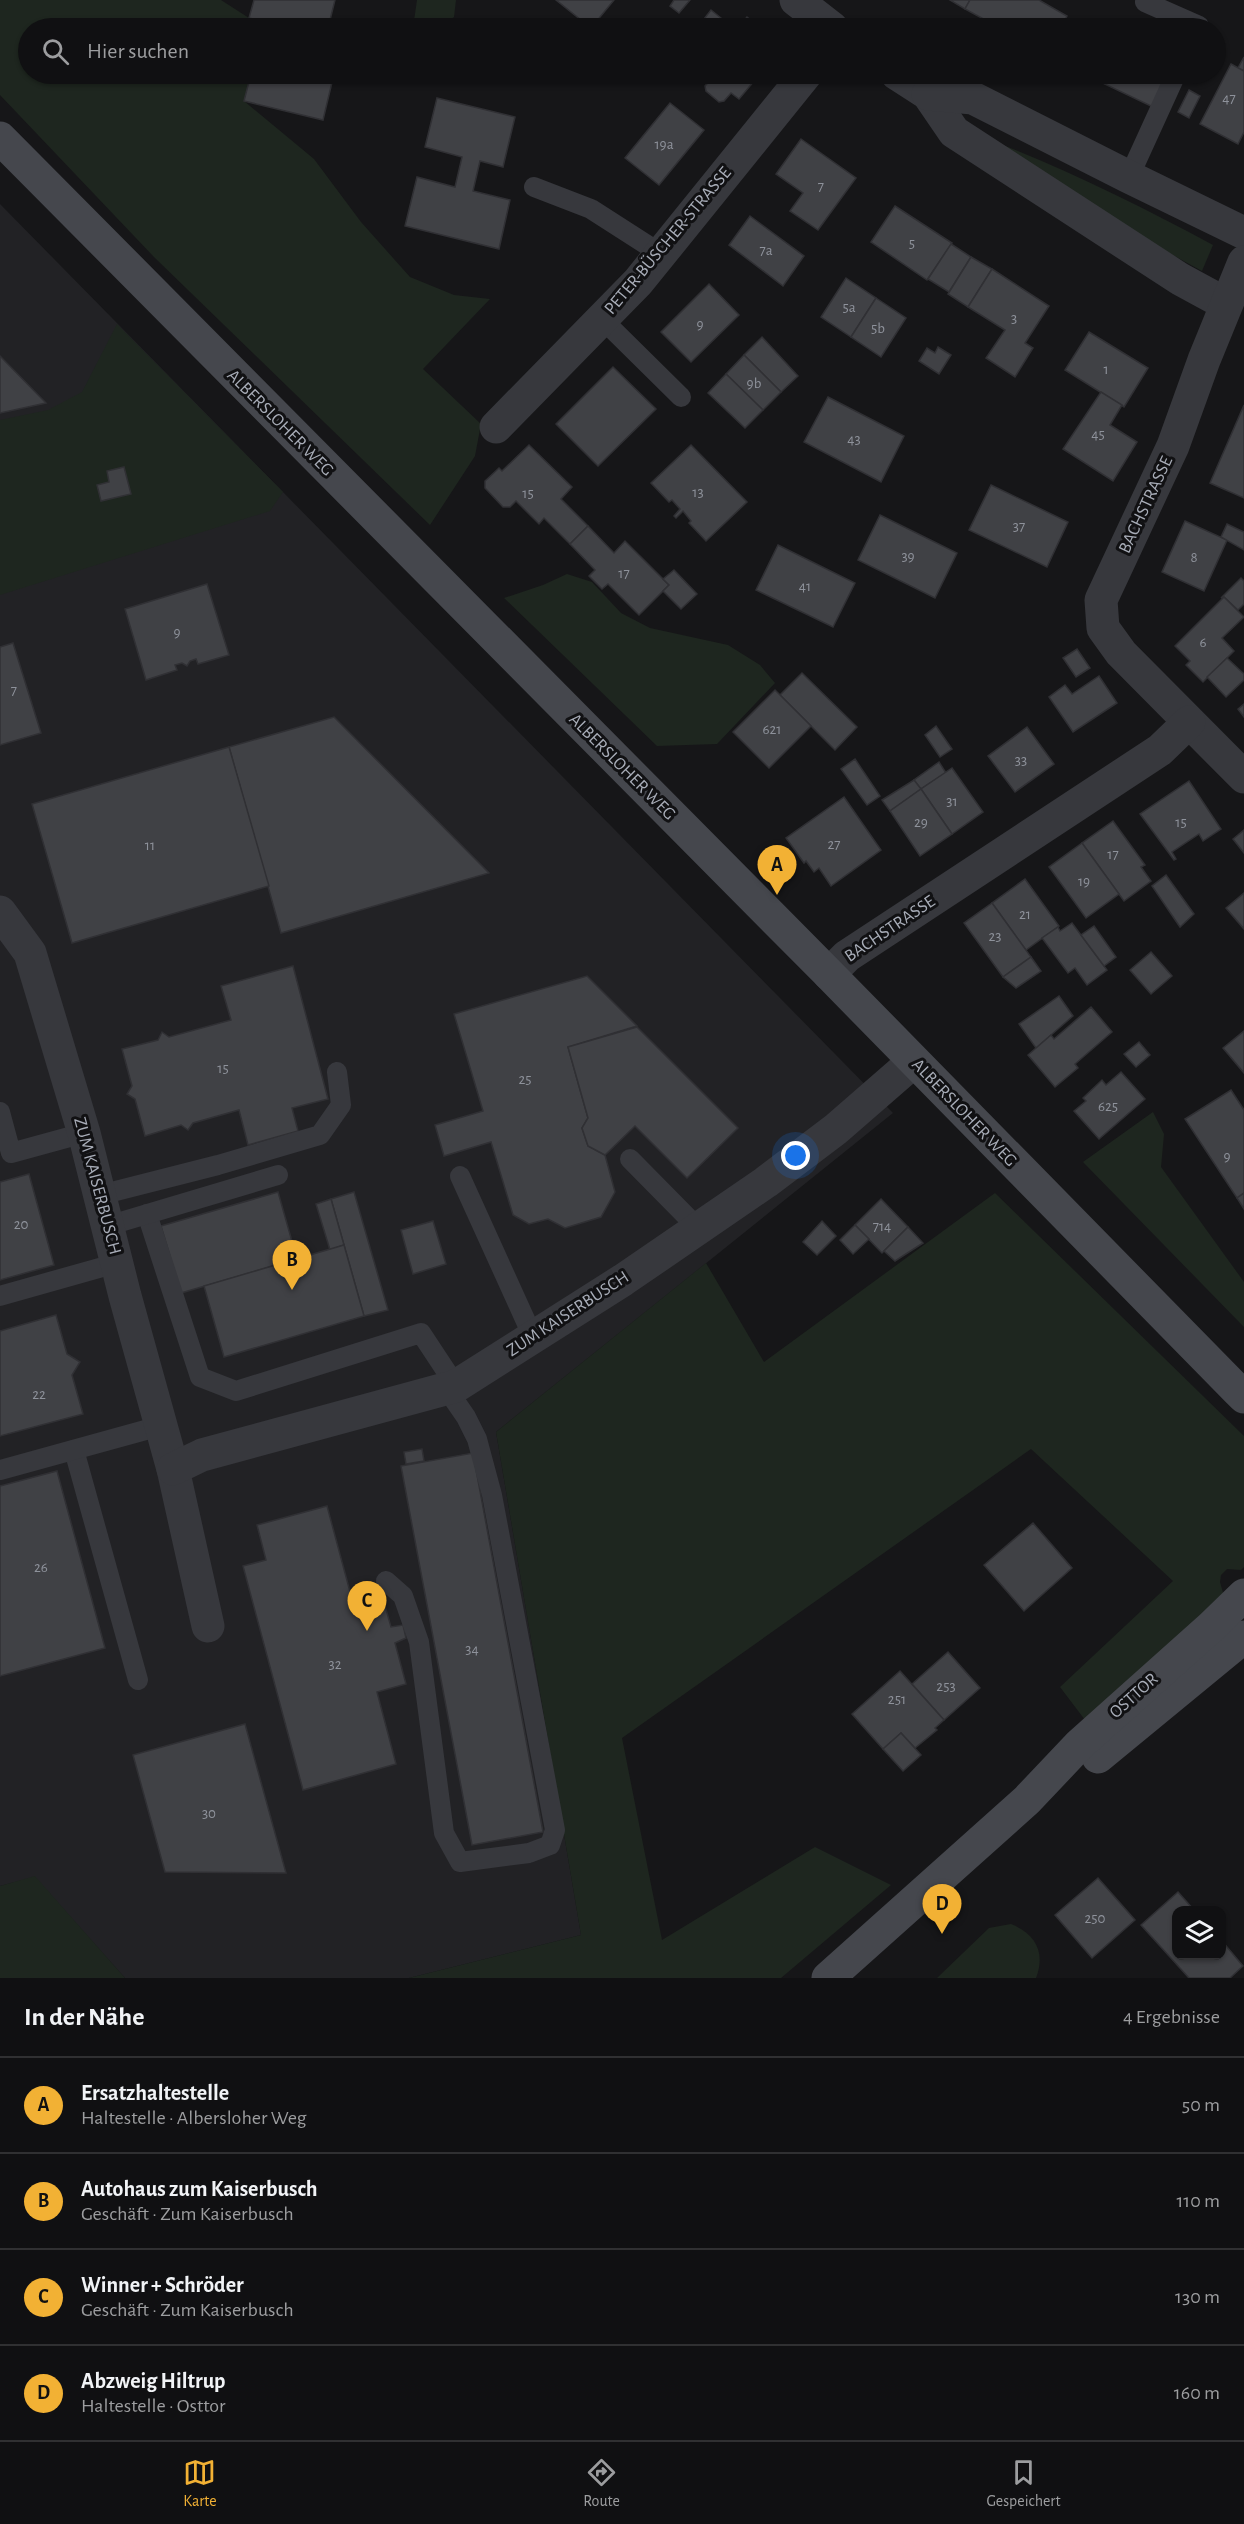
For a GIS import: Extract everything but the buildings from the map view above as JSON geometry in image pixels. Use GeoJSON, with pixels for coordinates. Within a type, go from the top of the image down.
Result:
{"type":"FeatureCollection","features":[{"type":"Feature","properties":{"kind":"main road","name":"ALBERSLOHER WEG"},"geometry":{"type":"LineString","coordinates":[[0,138],[331,476],[829,974],[1244,1397]]}},
{"type":"Feature","properties":{"kind":"main road","name":"OSTTOR"},"geometry":{"type":"LineString","coordinates":[[828,1978],[1027,1800],[1079,1745],[1211,1628],[1244,1595]]}},
{"type":"Feature","properties":{"kind":"main road","name":"OSTTOR"},"geometry":{"type":"LineString","coordinates":[[1027,1800],[1095,1760],[1244,1637]]}},
{"type":"Feature","properties":{"kind":"street"},"geometry":{"type":"LineString","coordinates":[[796,0],[819,18]]}},
{"type":"Feature","properties":{"kind":"street","name":"PETER-BÜSCHER-STRASSE"},"geometry":{"type":"LineString","coordinates":[[496,427],[638,282],[798,84]]}},
{"type":"Feature","properties":{"kind":"street"},"geometry":{"type":"LineString","coordinates":[[912,84],[928,94],[954,132],[1180,279],[1226,304]]}},
{"type":"Feature","properties":{"kind":"street"},"geometry":{"type":"LineString","coordinates":[[928,94],[974,98],[1244,233]]}},
{"type":"Feature","properties":{"kind":"street","name":"BACHSTRASSE"},"geometry":{"type":"LineString","coordinates":[[1244,262],[1173,446],[1101,600],[1102,628],[1121,653],[1244,777]]}},
{"type":"Feature","properties":{"kind":"street","name":"BACHSTRASSE"},"geometry":{"type":"LineString","coordinates":[[829,974],[847,956],[1160,750],[1189,722]]}},
{"type":"Feature","properties":{"kind":"street","name":"ZUM KAISERBUSCH"},"geometry":{"type":"LineString","coordinates":[[0,912],[30,953],[84,1133],[173,1469],[208,1626]]}},
{"type":"Feature","properties":{"kind":"street","name":"ZUM KAISERBUSCH"},"geometry":{"type":"LineString","coordinates":[[173,1469],[202,1455],[451,1387],[532,1337],[766,1182],[836,1129],[913,1062]]}},
{"type":"Feature","properties":{"kind":"lane"},"geometry":{"type":"LineString","coordinates":[[1145,2],[1181,18]]}},
{"type":"Feature","properties":{"kind":"lane"},"geometry":{"type":"LineString","coordinates":[[1129,177],[1171,84]]}},
{"type":"Feature","properties":{"kind":"lane"},"geometry":{"type":"LineString","coordinates":[[534,187],[591,209],[661,254]]}},
{"type":"Feature","properties":{"kind":"lane"},"geometry":{"type":"LineString","coordinates":[[602,319],[681,397]]}},
{"type":"Feature","properties":{"kind":"lane"},"geometry":{"type":"LineString","coordinates":[[104,1211],[218,1165],[320,1135],[341,1104],[337,1072]]}},
{"type":"Feature","properties":{"kind":"lane"},"geometry":{"type":"LineString","coordinates":[[0,1112],[11,1153],[84,1133]]}},
{"type":"Feature","properties":{"kind":"lane"},"geometry":{"type":"LineString","coordinates":[[630,1159],[698,1228]]}},
{"type":"Feature","properties":{"kind":"lane"},"geometry":{"type":"LineString","coordinates":[[104,1211],[147,1214],[278,1175]]}},
{"type":"Feature","properties":{"kind":"lane"},"geometry":{"type":"LineString","coordinates":[[460,1176],[532,1337]]}},
{"type":"Feature","properties":{"kind":"lane"},"geometry":{"type":"LineString","coordinates":[[147,1214],[200,1377],[236,1391],[421,1333],[477,1438],[492,1495],[555,1830],[550,1845],[529,1853],[460,1862],[444,1833],[419,1642],[403,1596],[386,1581]]}},
{"type":"Feature","properties":{"kind":"lane"},"geometry":{"type":"LineString","coordinates":[[0,1296],[117,1263]]}},
{"type":"Feature","properties":{"kind":"lane"},"geometry":{"type":"LineString","coordinates":[[0,1470],[160,1426]]}},
{"type":"Feature","properties":{"kind":"lane"},"geometry":{"type":"LineString","coordinates":[[74,1450],[138,1680]]}},
{"type":"Feature","properties":{"kind":"shaded area"},"geometry":{"type":"Polygon","coordinates":[[[0,0],[221,0],[249,18],[18,18],[18,84],[248,84],[244,101],[314,159],[361,222],[410,277],[454,295],[490,299],[423,369],[481,424],[475,456],[430,525],[154,257],[0,95],[0,0]]]}},
{"type":"Feature","properties":{"kind":"shaded area"},"geometry":{"type":"Polygon","coordinates":[[[417,0],[456,0],[453,18],[414,18],[417,0]]]}},
{"type":"Feature","properties":{"kind":"shaded area"},"geometry":{"type":"Polygon","coordinates":[[[998,143],[1107,191],[1213,245],[1202,271],[1147,241],[998,143]]]}},
{"type":"Feature","properties":{"kind":"shaded area"},"geometry":{"type":"Polygon","coordinates":[[[0,204],[893,1113],[496,1432],[581,1935],[409,1978],[125,1978],[35,1877],[0,1886],[0,204]]]}},
{"type":"Feature","properties":{"kind":"shaded area"},"geometry":{"type":"Polygon","coordinates":[[[117,324],[283,492],[270,511],[0,595],[0,420],[48,410],[82,392],[117,324]]]}},
{"type":"Feature","properties":{"kind":"shaded area"},"geometry":{"type":"Polygon","coordinates":[[[567,574],[592,582],[621,613],[650,628],[728,645],[760,665],[775,683],[717,744],[657,746],[504,598],[567,574]]]}},
{"type":"Feature","properties":{"kind":"shaded area"},"geometry":{"type":"Polygon","coordinates":[[[1153,1112],[1164,1134],[1161,1167],[1244,1282],[1244,1327],[1083,1162],[1153,1112]]]}},
{"type":"Feature","properties":{"kind":"shaded area"},"geometry":{"type":"Polygon","coordinates":[[[995,1193],[1244,1436],[1244,1567],[1241,1570],[1227,1569],[1221,1575],[1220,1582],[1224,1596],[1085,1720],[1060,1687],[1173,1581],[1031,1449],[622,1738],[662,1940],[815,1847],[891,1885],[781,1978],[409,1978],[581,1935],[496,1432],[706,1263],[764,1362],[995,1193]]]}},
{"type":"Feature","properties":{"kind":"shaded area"},"geometry":{"type":"Polygon","coordinates":[[[35,1876],[125,1978],[0,1978],[0,1886],[35,1876]]]}},
{"type":"Feature","properties":{"kind":"shaded area"},"geometry":{"type":"Polygon","coordinates":[[[1011,1924],[1026,1933],[1036,1945],[1040,1960],[1036,1978],[937,1978],[989,1928],[1011,1924]]]}},
{"type":"Feature","properties":{"kind":"place","name":"Ersatzhaltestelle"},"geometry":{"type":"Point","coordinates":[777,895]}},
{"type":"Feature","properties":{"kind":"place","name":"Autohaus zum Kaiserbusch"},"geometry":{"type":"Point","coordinates":[292,1290]}},
{"type":"Feature","properties":{"kind":"place","name":"Winner + Schröder"},"geometry":{"type":"Point","coordinates":[367,1631]}},
{"type":"Feature","properties":{"kind":"place","name":"Abzweig Hiltrup"},"geometry":{"type":"Point","coordinates":[942,1934]}}]}
